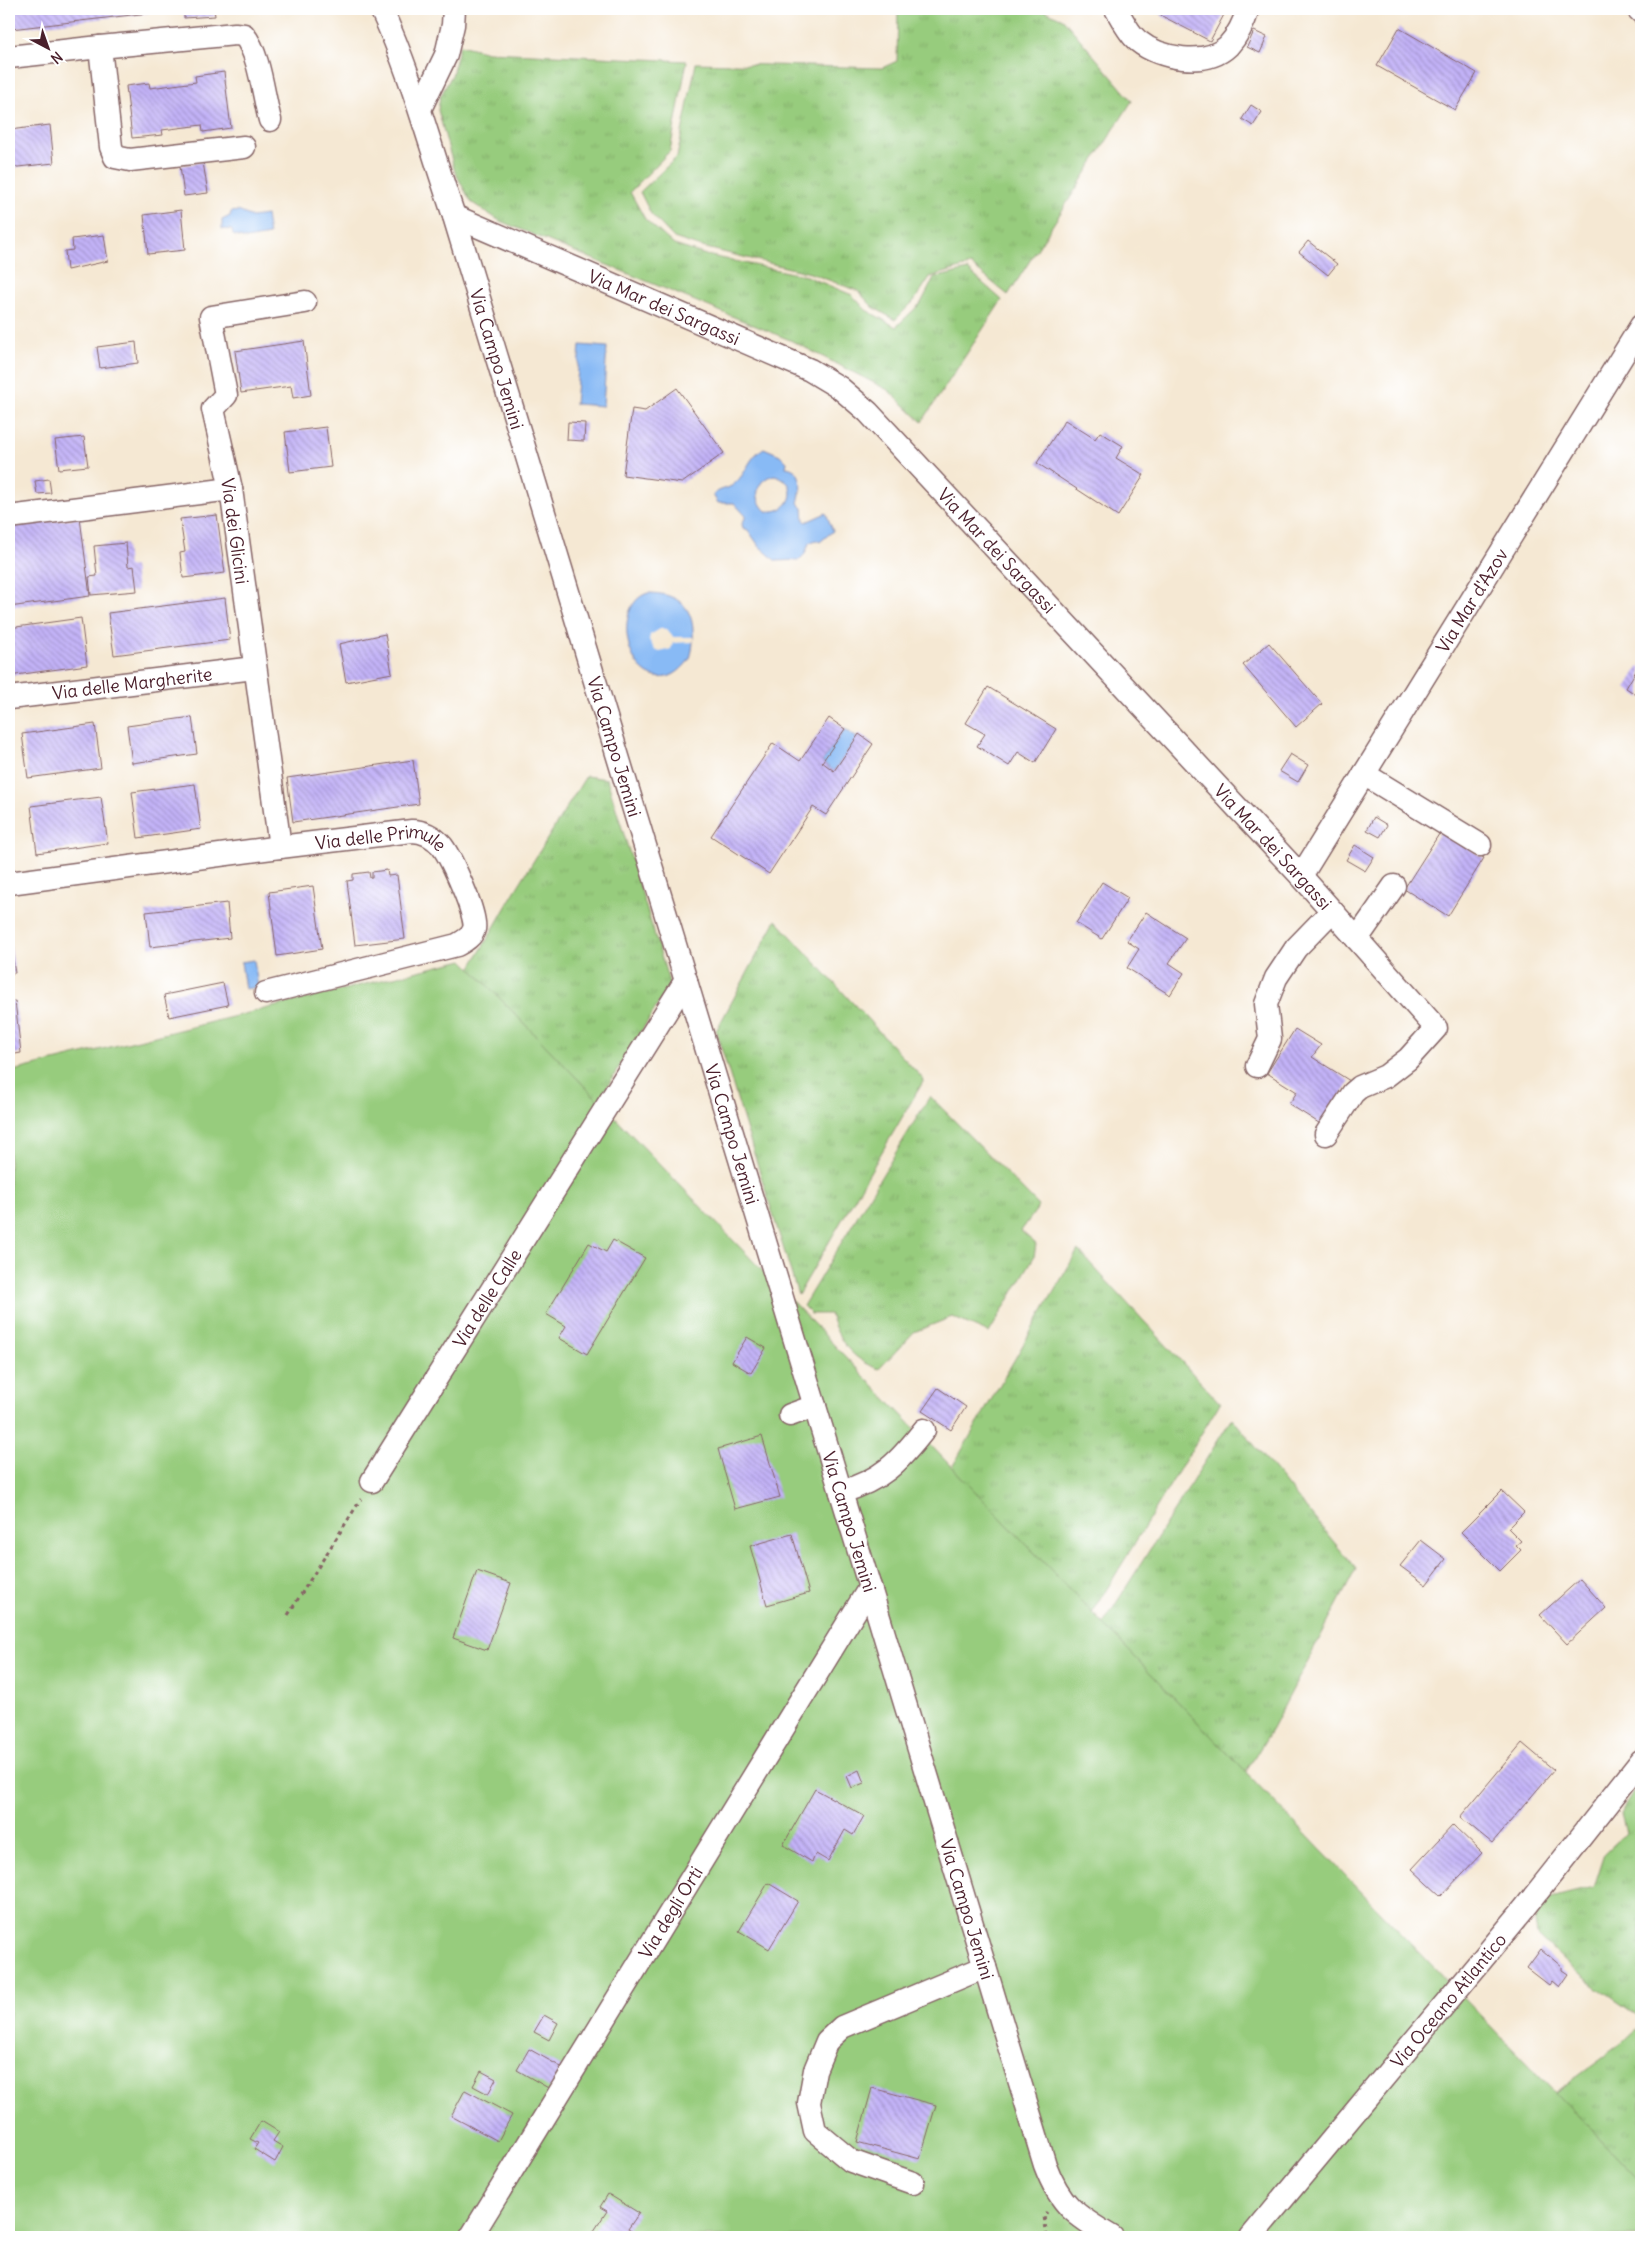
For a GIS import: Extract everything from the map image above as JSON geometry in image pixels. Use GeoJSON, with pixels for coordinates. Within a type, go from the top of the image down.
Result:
{"type":"FeatureCollection","features":[{"type":"Feature","properties":{"kind":"street","name":"Via Campo Jemini"},"geometry":{"type":"LineString","coordinates":[[381,9],[420,109],[430,146],[454,216],[1053,2188],[1081,2218],[1112,2237]]}},
{"type":"Feature","properties":{"kind":"street"},"geometry":{"type":"LineString","coordinates":[[420,109],[446,55],[453,25],[454,9]]}},
{"type":"Feature","properties":{"kind":"street"},"geometry":{"type":"LineString","coordinates":[[1116,9],[1136,40],[1156,54],[1180,58],[1204,58],[1226,47],[1242,29],[1248,9]]}},
{"type":"Feature","properties":{"kind":"street"},"geometry":{"type":"LineString","coordinates":[[1638,9],[1641,12]]}},
{"type":"Feature","properties":{"kind":"street"},"geometry":{"type":"LineString","coordinates":[[9,57],[235,34],[244,35],[249,41],[255,57],[270,120]]}},
{"type":"Feature","properties":{"kind":"street"},"geometry":{"type":"LineString","coordinates":[[100,47],[111,147],[115,157],[126,160],[244,147]]}},
{"type":"Feature","properties":{"kind":"street","name":"Via Mar dei Sargassi"},"geometry":{"type":"LineString","coordinates":[[454,216],[810,370],[840,388],[868,412],[1301,876],[1436,1028],[1401,1064],[1386,1076],[1360,1086],[1353,1093],[1326,1134]]}},
{"type":"Feature","properties":{"kind":"street","name":"Via dei Glicini"},"geometry":{"type":"LineString","coordinates":[[280,846],[254,668],[231,489],[213,409],[226,395],[212,317],[305,302]]}},
{"type":"Feature","properties":{"kind":"street","name":"Via Mar d'Azov"},"geometry":{"type":"LineString","coordinates":[[1301,876],[1641,326]]}},
{"type":"Feature","properties":{"kind":"street"},"geometry":{"type":"LineString","coordinates":[[9,517],[231,489]]}},
{"type":"Feature","properties":{"kind":"street","name":"Via delle Margherite"},"geometry":{"type":"LineString","coordinates":[[9,698],[254,668]]}},
{"type":"Feature","properties":{"kind":"street"},"geometry":{"type":"LineString","coordinates":[[1364,774],[1480,845]]}},
{"type":"Feature","properties":{"kind":"street","name":"Via delle Primule"},"geometry":{"type":"LineString","coordinates":[[9,883],[280,846],[412,831],[427,834],[442,847],[449,857],[474,916],[474,928],[468,939],[457,945],[266,993]]}},
{"type":"Feature","properties":{"kind":"street"},"geometry":{"type":"LineString","coordinates":[[1357,939],[1394,886]]}},
{"type":"Feature","properties":{"kind":"street"},"geometry":{"type":"LineString","coordinates":[[1257,1066],[1270,1039],[1266,1004],[1276,978],[1296,948],[1332,911]]}},
{"type":"Feature","properties":{"kind":"street","name":"Via delle Calle"},"geometry":{"type":"LineString","coordinates":[[372,1481],[686,980]]}},
{"type":"Feature","properties":{"kind":"street"},"geometry":{"type":"LineString","coordinates":[[790,1414],[815,1406]]}},
{"type":"Feature","properties":{"kind":"street"},"geometry":{"type":"LineString","coordinates":[[841,1492],[886,1473],[904,1455],[924,1430]]}},
{"type":"Feature","properties":{"kind":"street","name":"Via degli Orti"},"geometry":{"type":"LineString","coordinates":[[471,2237],[870,1587]]}},
{"type":"Feature","properties":{"kind":"street","name":"Via Oceano Atlantico"},"geometry":{"type":"LineString","coordinates":[[1251,2237],[1513,1922],[1641,1761]]}},
{"type":"Feature","properties":{"kind":"street"},"geometry":{"type":"LineString","coordinates":[[913,2183],[851,2161],[816,2131],[809,2103],[815,2070],[827,2041],[842,2027],[985,1967]]}},
{"type":"Feature","properties":{"kind":"path"},"geometry":{"type":"LineString","coordinates":[[288,1615],[372,1481]]}},
{"type":"Feature","properties":{"kind":"green space"},"geometry":{"type":"Polygon","coordinates":[[[898,9],[1041,9],[1063,19],[1132,101],[1008,295],[971,265],[930,277],[914,301],[895,320],[873,307],[858,291],[810,273],[698,246],[674,238],[651,214],[640,192],[677,157],[696,63],[882,68],[897,61],[898,9]]]}},
{"type":"Feature","properties":{"kind":"green space"},"geometry":{"type":"Polygon","coordinates":[[[460,45],[488,52],[687,61],[670,151],[630,192],[645,219],[674,245],[706,255],[806,276],[852,295],[866,310],[896,327],[921,303],[934,278],[968,270],[1002,300],[922,422],[888,390],[790,340],[500,221],[471,202],[455,172],[438,110],[440,97],[452,75],[460,45]]]}},
{"type":"Feature","properties":{"kind":"green space"},"geometry":{"type":"Polygon","coordinates":[[[586,776],[607,779],[670,985],[219,1714],[347,1183],[512,896],[586,776]]]}},
{"type":"Feature","properties":{"kind":"green space"},"geometry":{"type":"Polygon","coordinates":[[[776,920],[924,1080],[798,1295],[716,1031],[776,920]]]}},
{"type":"Feature","properties":{"kind":"green space"},"geometry":{"type":"Polygon","coordinates":[[[463,960],[1641,2182],[1641,2237],[9,2237],[9,1072],[463,960]]]}},
{"type":"Feature","properties":{"kind":"green space"},"geometry":{"type":"Polygon","coordinates":[[[930,1096],[1039,1206],[1021,1231],[1036,1244],[1034,1257],[989,1333],[952,1317],[914,1332],[879,1369],[861,1360],[847,1348],[830,1314],[811,1314],[803,1306],[930,1096]]]}},
{"type":"Feature","properties":{"kind":"green space"},"geometry":{"type":"Polygon","coordinates":[[[1078,1250],[1220,1403],[959,1832],[933,1500],[1078,1250]]]}},
{"type":"Feature","properties":{"kind":"green space"},"geometry":{"type":"Polygon","coordinates":[[[1232,1418],[1356,1569],[1272,1729],[1041,2108],[965,1845],[1232,1418]]]}},
{"type":"Feature","properties":{"kind":"green space"},"geometry":{"type":"Polygon","coordinates":[[[1641,1781],[1641,2018],[1578,1974],[1537,1934],[1534,1916],[1547,1899],[1594,1887],[1605,1853],[1626,1833],[1621,1814],[1641,1781]]]}},
{"type":"Feature","properties":{"kind":"green space"},"geometry":{"type":"Polygon","coordinates":[[[1641,2025],[1641,2221],[1511,2125],[1623,2042],[1641,2025]]]}},
{"type":"Feature","properties":{"kind":"water"},"geometry":{"type":"Polygon","coordinates":[[[238,211],[252,217],[266,215],[269,235],[246,239],[233,235],[232,230],[222,229],[222,220],[230,216],[231,212],[238,211]]]}},
{"type":"Feature","properties":{"kind":"water"},"geometry":{"type":"Polygon","coordinates":[[[580,345],[607,347],[603,406],[575,404],[580,345]]]}},
{"type":"Feature","properties":{"kind":"water"},"geometry":{"type":"Polygon","coordinates":[[[764,448],[780,455],[787,462],[786,467],[792,469],[799,476],[801,486],[798,503],[803,508],[804,520],[806,522],[826,513],[833,531],[820,542],[816,540],[809,543],[805,554],[799,560],[776,561],[759,546],[748,530],[743,528],[742,524],[746,516],[734,503],[718,503],[713,495],[731,486],[738,480],[754,456],[764,448]],[[774,475],[768,477],[760,485],[758,490],[759,501],[766,511],[776,511],[783,507],[791,496],[791,489],[788,483],[774,475]]]}},
{"type":"Feature","properties":{"kind":"water"},"geometry":{"type":"Polygon","coordinates":[[[648,593],[676,599],[683,604],[691,619],[693,642],[690,658],[676,673],[670,676],[655,677],[643,671],[634,659],[629,644],[627,628],[629,613],[636,601],[648,593]]]}},
{"type":"Feature","properties":{"kind":"water"},"geometry":{"type":"Polygon","coordinates":[[[845,729],[857,738],[834,771],[822,762],[845,729]]]}},
{"type":"Feature","properties":{"kind":"water"},"geometry":{"type":"Polygon","coordinates":[[[254,960],[258,987],[245,989],[241,962],[254,960]]]}},
{"type":"Feature","properties":{"kind":"pier"},"geometry":{"type":"Polygon","coordinates":[[[660,629],[666,629],[673,637],[693,637],[693,642],[673,643],[671,649],[660,652],[655,650],[649,640],[650,635],[660,629]]]}},
{"type":"Feature","properties":{"kind":"building"},"geometry":{"type":"Polygon","coordinates":[[[9,9],[149,9],[149,13],[11,29],[9,9]]]}},
{"type":"Feature","properties":{"kind":"building"},"geometry":{"type":"Polygon","coordinates":[[[184,9],[214,9],[215,16],[184,18],[184,9]]]}},
{"type":"Feature","properties":{"kind":"building"},"geometry":{"type":"Polygon","coordinates":[[[1158,9],[1227,9],[1210,41],[1162,16],[1158,9]]]}},
{"type":"Feature","properties":{"kind":"building"},"geometry":{"type":"Polygon","coordinates":[[[1399,28],[1477,73],[1455,110],[1377,66],[1399,28]]]}},
{"type":"Feature","properties":{"kind":"building"},"geometry":{"type":"Polygon","coordinates":[[[1254,31],[1267,37],[1260,53],[1247,47],[1254,31]]]}},
{"type":"Feature","properties":{"kind":"building"},"geometry":{"type":"Polygon","coordinates":[[[224,72],[231,128],[203,132],[202,125],[162,130],[163,135],[132,138],[126,86],[149,83],[150,88],[196,82],[195,76],[224,72]]]}},
{"type":"Feature","properties":{"kind":"building"},"geometry":{"type":"Polygon","coordinates":[[[1251,105],[1262,112],[1253,126],[1242,119],[1251,105]]]}},
{"type":"Feature","properties":{"kind":"building"},"geometry":{"type":"Polygon","coordinates":[[[50,125],[54,163],[9,168],[9,130],[50,125]]]}},
{"type":"Feature","properties":{"kind":"building"},"geometry":{"type":"Polygon","coordinates":[[[203,162],[208,193],[184,196],[180,166],[203,162]]]}},
{"type":"Feature","properties":{"kind":"building"},"geometry":{"type":"Polygon","coordinates":[[[181,210],[185,250],[148,254],[144,215],[181,210]]]}},
{"type":"Feature","properties":{"kind":"building"},"geometry":{"type":"Polygon","coordinates":[[[104,235],[108,261],[67,270],[65,251],[73,250],[72,239],[104,235]]]}},
{"type":"Feature","properties":{"kind":"building"},"geometry":{"type":"Polygon","coordinates":[[[1308,241],[1337,264],[1328,275],[1299,252],[1308,241]]]}},
{"type":"Feature","properties":{"kind":"building"},"geometry":{"type":"Polygon","coordinates":[[[304,341],[311,395],[293,398],[291,386],[241,393],[235,351],[304,341]]]}},
{"type":"Feature","properties":{"kind":"building"},"geometry":{"type":"Polygon","coordinates":[[[136,342],[138,363],[100,368],[97,347],[136,342]]]}},
{"type":"Feature","properties":{"kind":"building"},"geometry":{"type":"Polygon","coordinates":[[[677,388],[724,453],[682,483],[623,475],[632,409],[645,411],[677,388]]]}},
{"type":"Feature","properties":{"kind":"building"},"geometry":{"type":"Polygon","coordinates":[[[1065,420],[1095,439],[1100,432],[1123,446],[1116,458],[1144,475],[1118,516],[1037,463],[1065,420]]]}},
{"type":"Feature","properties":{"kind":"building"},"geometry":{"type":"Polygon","coordinates":[[[568,422],[585,423],[584,441],[567,440],[568,422]]]}},
{"type":"Feature","properties":{"kind":"building"},"geometry":{"type":"Polygon","coordinates":[[[326,427],[331,467],[290,472],[285,432],[326,427]]]}},
{"type":"Feature","properties":{"kind":"building"},"geometry":{"type":"Polygon","coordinates":[[[84,437],[88,466],[59,469],[55,440],[84,437]]]}},
{"type":"Feature","properties":{"kind":"building"},"geometry":{"type":"Polygon","coordinates":[[[49,479],[51,493],[37,494],[35,481],[49,479]]]}},
{"type":"Feature","properties":{"kind":"building"},"geometry":{"type":"Polygon","coordinates":[[[217,515],[225,573],[183,578],[180,553],[185,552],[180,519],[217,515]]]}},
{"type":"Feature","properties":{"kind":"building"},"geometry":{"type":"Polygon","coordinates":[[[80,518],[90,596],[9,607],[9,526],[80,518]]]}},
{"type":"Feature","properties":{"kind":"building"},"geometry":{"type":"Polygon","coordinates":[[[126,543],[128,567],[134,566],[137,591],[91,595],[89,577],[97,576],[94,546],[126,543]]]}},
{"type":"Feature","properties":{"kind":"building"},"geometry":{"type":"Polygon","coordinates":[[[225,598],[230,640],[114,655],[108,613],[225,598]]]}},
{"type":"Feature","properties":{"kind":"building"},"geometry":{"type":"Polygon","coordinates":[[[81,618],[87,665],[9,676],[9,628],[81,618]]]}},
{"type":"Feature","properties":{"kind":"building"},"geometry":{"type":"Polygon","coordinates":[[[385,634],[392,673],[346,682],[339,644],[385,634]]]}},
{"type":"Feature","properties":{"kind":"building"},"geometry":{"type":"Polygon","coordinates":[[[1269,643],[1322,704],[1296,727],[1243,665],[1269,643]]]}},
{"type":"Feature","properties":{"kind":"building"},"geometry":{"type":"Polygon","coordinates":[[[1639,666],[1641,668],[1641,698],[1626,688],[1639,666]]]}},
{"type":"Feature","properties":{"kind":"building"},"geometry":{"type":"Polygon","coordinates":[[[988,687],[1056,729],[1035,763],[1018,752],[1009,766],[977,746],[985,734],[966,723],[988,687]]]}},
{"type":"Feature","properties":{"kind":"building"},"geometry":{"type":"Polygon","coordinates":[[[192,717],[197,754],[132,763],[127,726],[192,717]]]}},
{"type":"Feature","properties":{"kind":"building"},"geometry":{"type":"Polygon","coordinates":[[[829,718],[845,729],[822,762],[834,771],[859,734],[873,744],[826,815],[813,807],[769,874],[711,836],[773,743],[800,761],[829,718]]]}},
{"type":"Feature","properties":{"kind":"building"},"geometry":{"type":"Polygon","coordinates":[[[95,724],[101,768],[28,778],[22,734],[95,724]]]}},
{"type":"Feature","properties":{"kind":"building"},"geometry":{"type":"Polygon","coordinates":[[[1290,754],[1308,765],[1298,782],[1279,771],[1290,754]]]}},
{"type":"Feature","properties":{"kind":"building"},"geometry":{"type":"Polygon","coordinates":[[[413,760],[419,804],[293,822],[287,778],[413,760]]]}},
{"type":"Feature","properties":{"kind":"building"},"geometry":{"type":"Polygon","coordinates":[[[195,784],[201,829],[138,838],[132,792],[195,784]]]}},
{"type":"Feature","properties":{"kind":"building"},"geometry":{"type":"Polygon","coordinates":[[[101,797],[108,843],[37,853],[31,806],[101,797]]]}},
{"type":"Feature","properties":{"kind":"building"},"geometry":{"type":"Polygon","coordinates":[[[1374,817],[1387,825],[1380,837],[1367,830],[1374,817]]]}},
{"type":"Feature","properties":{"kind":"building"},"geometry":{"type":"Polygon","coordinates":[[[1441,831],[1484,858],[1448,916],[1404,889],[1441,831]]]}},
{"type":"Feature","properties":{"kind":"building"},"geometry":{"type":"Polygon","coordinates":[[[1355,845],[1374,857],[1365,871],[1346,860],[1355,845]]]}},
{"type":"Feature","properties":{"kind":"building"},"geometry":{"type":"Polygon","coordinates":[[[387,870],[388,876],[397,875],[405,939],[355,945],[347,881],[353,880],[353,874],[369,872],[370,878],[372,878],[372,872],[387,870]]]}},
{"type":"Feature","properties":{"kind":"building"},"geometry":{"type":"Polygon","coordinates":[[[1102,882],[1128,898],[1102,939],[1076,923],[1102,882]]]}},
{"type":"Feature","properties":{"kind":"building"},"geometry":{"type":"Polygon","coordinates":[[[313,886],[322,949],[277,956],[269,892],[313,886]]]}},
{"type":"Feature","properties":{"kind":"building"},"geometry":{"type":"Polygon","coordinates":[[[227,903],[230,938],[150,947],[146,912],[227,903]]]}},
{"type":"Feature","properties":{"kind":"building"},"geometry":{"type":"Polygon","coordinates":[[[1146,912],[1186,938],[1169,963],[1184,973],[1170,995],[1127,968],[1139,949],[1127,941],[1146,912]]]}},
{"type":"Feature","properties":{"kind":"building"},"geometry":{"type":"Polygon","coordinates":[[[9,937],[15,973],[9,974],[9,937]]]}},
{"type":"Feature","properties":{"kind":"building"},"geometry":{"type":"Polygon","coordinates":[[[223,983],[228,1005],[169,1017],[164,995],[223,983]]]}},
{"type":"Feature","properties":{"kind":"building"},"geometry":{"type":"Polygon","coordinates":[[[15,1001],[21,1053],[9,1055],[9,1002],[15,1001]]]}},
{"type":"Feature","properties":{"kind":"building"},"geometry":{"type":"Polygon","coordinates":[[[1295,1029],[1321,1045],[1312,1057],[1350,1081],[1322,1125],[1289,1104],[1297,1092],[1267,1073],[1295,1029]]]}},
{"type":"Feature","properties":{"kind":"building"},"geometry":{"type":"Polygon","coordinates":[[[613,1240],[645,1258],[587,1354],[559,1338],[566,1326],[546,1314],[589,1243],[606,1252],[613,1240]]]}},
{"type":"Feature","properties":{"kind":"building"},"geometry":{"type":"Polygon","coordinates":[[[747,1337],[766,1348],[751,1373],[732,1362],[747,1337]]]}},
{"type":"Feature","properties":{"kind":"building"},"geometry":{"type":"Polygon","coordinates":[[[938,1388],[966,1407],[951,1430],[922,1411],[938,1388]]]}},
{"type":"Feature","properties":{"kind":"building"},"geometry":{"type":"Polygon","coordinates":[[[762,1436],[780,1497],[735,1509],[718,1449],[762,1436]]]}},
{"type":"Feature","properties":{"kind":"building"},"geometry":{"type":"Polygon","coordinates":[[[1502,1491],[1524,1512],[1508,1528],[1521,1541],[1516,1545],[1521,1550],[1500,1571],[1461,1532],[1502,1491]]]}},
{"type":"Feature","properties":{"kind":"building"},"geometry":{"type":"Polygon","coordinates":[[[792,1534],[809,1593],[767,1605],[750,1546],[792,1534]]]}},
{"type":"Feature","properties":{"kind":"building"},"geometry":{"type":"Polygon","coordinates":[[[1421,1540],[1446,1559],[1426,1585],[1400,1566],[1421,1540]]]}},
{"type":"Feature","properties":{"kind":"building"},"geometry":{"type":"Polygon","coordinates":[[[477,1571],[511,1583],[487,1650],[453,1638],[477,1571]]]}},
{"type":"Feature","properties":{"kind":"building"},"geometry":{"type":"Polygon","coordinates":[[[1580,1579],[1606,1608],[1567,1644],[1540,1615],[1580,1579]]]}},
{"type":"Feature","properties":{"kind":"building"},"geometry":{"type":"Polygon","coordinates":[[[1522,1743],[1554,1770],[1492,1843],[1460,1817],[1522,1743]]]}},
{"type":"Feature","properties":{"kind":"building"},"geometry":{"type":"Polygon","coordinates":[[[859,1770],[864,1783],[852,1788],[847,1776],[859,1770]]]}},
{"type":"Feature","properties":{"kind":"building"},"geometry":{"type":"Polygon","coordinates":[[[815,1789],[864,1816],[853,1835],[845,1830],[828,1861],[816,1854],[812,1862],[783,1845],[815,1789]]]}},
{"type":"Feature","properties":{"kind":"building"},"geometry":{"type":"Polygon","coordinates":[[[1453,1825],[1482,1853],[1441,1896],[1412,1869],[1453,1825]]]}},
{"type":"Feature","properties":{"kind":"building"},"geometry":{"type":"Polygon","coordinates":[[[768,1883],[798,1901],[769,1949],[739,1931],[768,1883]]]}},
{"type":"Feature","properties":{"kind":"building"},"geometry":{"type":"Polygon","coordinates":[[[1541,1949],[1568,1974],[1559,1987],[1552,1981],[1549,1985],[1527,1968],[1541,1949]]]}},
{"type":"Feature","properties":{"kind":"building"},"geometry":{"type":"Polygon","coordinates":[[[544,2015],[558,2023],[549,2040],[534,2032],[544,2015]]]}},
{"type":"Feature","properties":{"kind":"building"},"geometry":{"type":"Polygon","coordinates":[[[529,2049],[563,2068],[550,2089],[517,2070],[529,2049]]]}},
{"type":"Feature","properties":{"kind":"building"},"geometry":{"type":"Polygon","coordinates":[[[481,2071],[496,2079],[488,2094],[473,2086],[481,2071]]]}},
{"type":"Feature","properties":{"kind":"building"},"geometry":{"type":"Polygon","coordinates":[[[872,2088],[936,2105],[920,2159],[857,2142],[872,2088]]]}},
{"type":"Feature","properties":{"kind":"building"},"geometry":{"type":"Polygon","coordinates":[[[465,2090],[512,2115],[498,2141],[451,2116],[465,2090]]]}},
{"type":"Feature","properties":{"kind":"building"},"geometry":{"type":"Polygon","coordinates":[[[261,2121],[279,2132],[273,2141],[283,2147],[275,2162],[254,2149],[258,2143],[250,2139],[261,2121]]]}},
{"type":"Feature","properties":{"kind":"building"},"geometry":{"type":"Polygon","coordinates":[[[608,2194],[639,2213],[628,2229],[641,2237],[590,2237],[607,2211],[600,2207],[608,2194]]]}}]}
